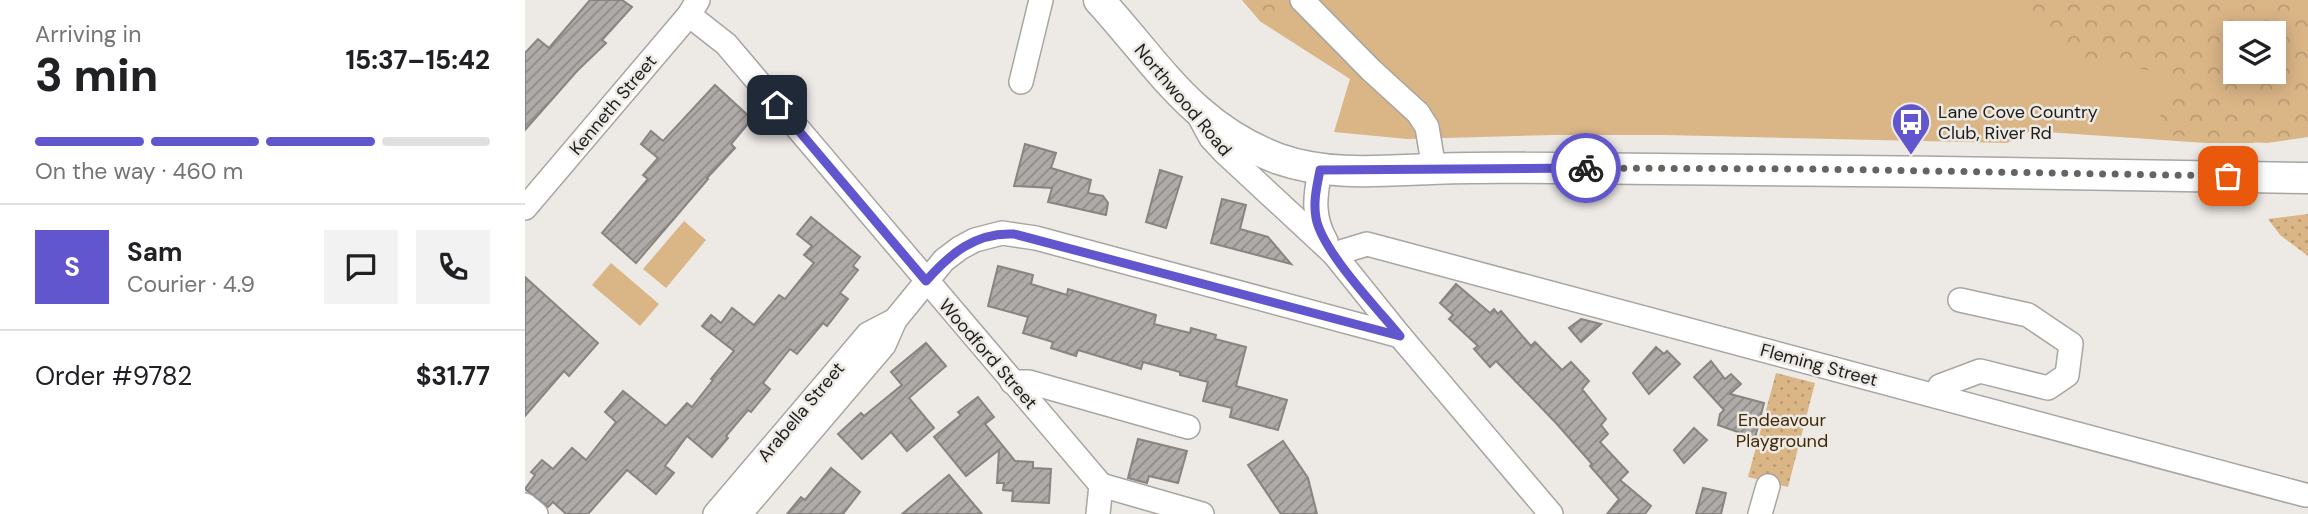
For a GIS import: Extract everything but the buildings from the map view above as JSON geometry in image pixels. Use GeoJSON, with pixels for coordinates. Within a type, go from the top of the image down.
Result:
{"type":"FeatureCollection","features":[{"type":"Feature","properties":{"kind":"main road","name":"Northwood Road"},"geometry":{"type":"LineString","coordinates":[[1099,0],[1164,78],[1194,108]]}},
{"type":"Feature","properties":{"kind":"main road"},"geometry":{"type":"LineString","coordinates":[[1194,108],[1221,129],[1254,149],[1281,160],[1320,170],[1812,169],[2308,177]]}},
{"type":"Feature","properties":{"kind":"street"},"geometry":{"type":"LineString","coordinates":[[1021,82],[1041,0]]}},
{"type":"Feature","properties":{"kind":"street"},"geometry":{"type":"LineString","coordinates":[[1302,0],[1418,113],[1427,127],[1434,169]]}},
{"type":"Feature","properties":{"kind":"street","name":"Kenneth Street"},"geometry":{"type":"LineString","coordinates":[[525,208],[693,8]]}},
{"type":"Feature","properties":{"kind":"street","name":"Woodford Street"},"geometry":{"type":"LineString","coordinates":[[693,8],[1101,485]]}},
{"type":"Feature","properties":{"kind":"street","name":"Northwood Road"},"geometry":{"type":"LineString","coordinates":[[1194,108],[1211,138],[1334,254],[1551,514]]}},
{"type":"Feature","properties":{"kind":"street","name":"Northwood Road"},"geometry":{"type":"LineString","coordinates":[[1320,170],[1315,197],[1317,221],[1334,254]]}},
{"type":"Feature","properties":{"kind":"street","name":"Arabella Street"},"geometry":{"type":"LineString","coordinates":[[740,514],[884,345],[895,320],[944,260],[975,240],[991,235],[1014,234],[1400,336]]}},
{"type":"Feature","properties":{"kind":"street","name":"Fleming Street"},"geometry":{"type":"LineString","coordinates":[[1334,254],[1367,244],[2305,495]]}},
{"type":"Feature","properties":{"kind":"street"},"geometry":{"type":"LineString","coordinates":[[1936,396],[1940,386],[1980,370],[2048,388],[2067,375],[2071,344],[2028,315],[1960,300]]}},
{"type":"Feature","properties":{"kind":"street","name":"Arabella Street"},"geometry":{"type":"LineString","coordinates":[[715,514],[868,334],[895,320]]}},
{"type":"Feature","properties":{"kind":"street"},"geometry":{"type":"LineString","coordinates":[[1012,382],[1029,382],[1188,427]]}},
{"type":"Feature","properties":{"kind":"street"},"geometry":{"type":"LineString","coordinates":[[1098,514],[1101,485],[1202,514]]}},
{"type":"Feature","properties":{"kind":"street"},"geometry":{"type":"LineString","coordinates":[[1760,514],[1768,486]]}},
{"type":"Feature","properties":{"kind":"street"},"geometry":{"type":"LineString","coordinates":[[525,505],[536,514]]}},
{"type":"Feature","properties":{"kind":"green space"},"geometry":{"type":"Polygon","coordinates":[[[1242,0],[2229,0],[2233,21],[2223,21],[2223,84],[2238,84],[2254,143],[2206,143],[2031,131],[2007,143],[1666,135],[1407,139],[1334,132],[1350,79],[1261,22],[1242,0]]]}},
{"type":"Feature","properties":{"kind":"green space"},"geometry":{"type":"Polygon","coordinates":[[[1242,0],[1279,0],[1274,14],[1261,22],[1242,0]]]}},
{"type":"Feature","properties":{"kind":"green space"},"geometry":{"type":"Polygon","coordinates":[[[2021,0],[2308,0],[2308,137],[2267,143],[2164,134],[2158,119],[2188,77],[2087,60],[2021,0]]]}},
{"type":"Feature","properties":{"kind":"green space"},"geometry":{"type":"Polygon","coordinates":[[[2308,214],[2308,256],[2280,235],[2268,219],[2308,214]]]}},
{"type":"Feature","properties":{"kind":"green space"},"geometry":{"type":"Polygon","coordinates":[[[684,221],[706,240],[666,288],[643,269],[684,221]]]}},
{"type":"Feature","properties":{"kind":"green space"},"geometry":{"type":"Polygon","coordinates":[[[611,263],[659,304],[640,326],[592,285],[611,263]]]}},
{"type":"Feature","properties":{"kind":"green space","name":"Endeavour Playground"},"geometry":{"type":"Polygon","coordinates":[[[1776,373],[1815,383],[1788,487],[1748,477],[1776,373]]]}},
{"type":"Feature","properties":{"kind":"way so far"},"geometry":{"type":"LineString","coordinates":[[1586,168],[2228,176]]}},
{"type":"Feature","properties":{"kind":"place","name":"Lane Cove Country Club, River Rd"},"geometry":{"type":"Point","coordinates":[1911,156]}},
{"type":"Feature","properties":{"kind":"route"},"geometry":{"type":"LineString","coordinates":[[777,105],[926,281],[944,260],[960,248],[991,235],[1014,234],[1400,336],[1334,254],[1324,237],[1315,208],[1320,170],[1586,168]]}}]}
